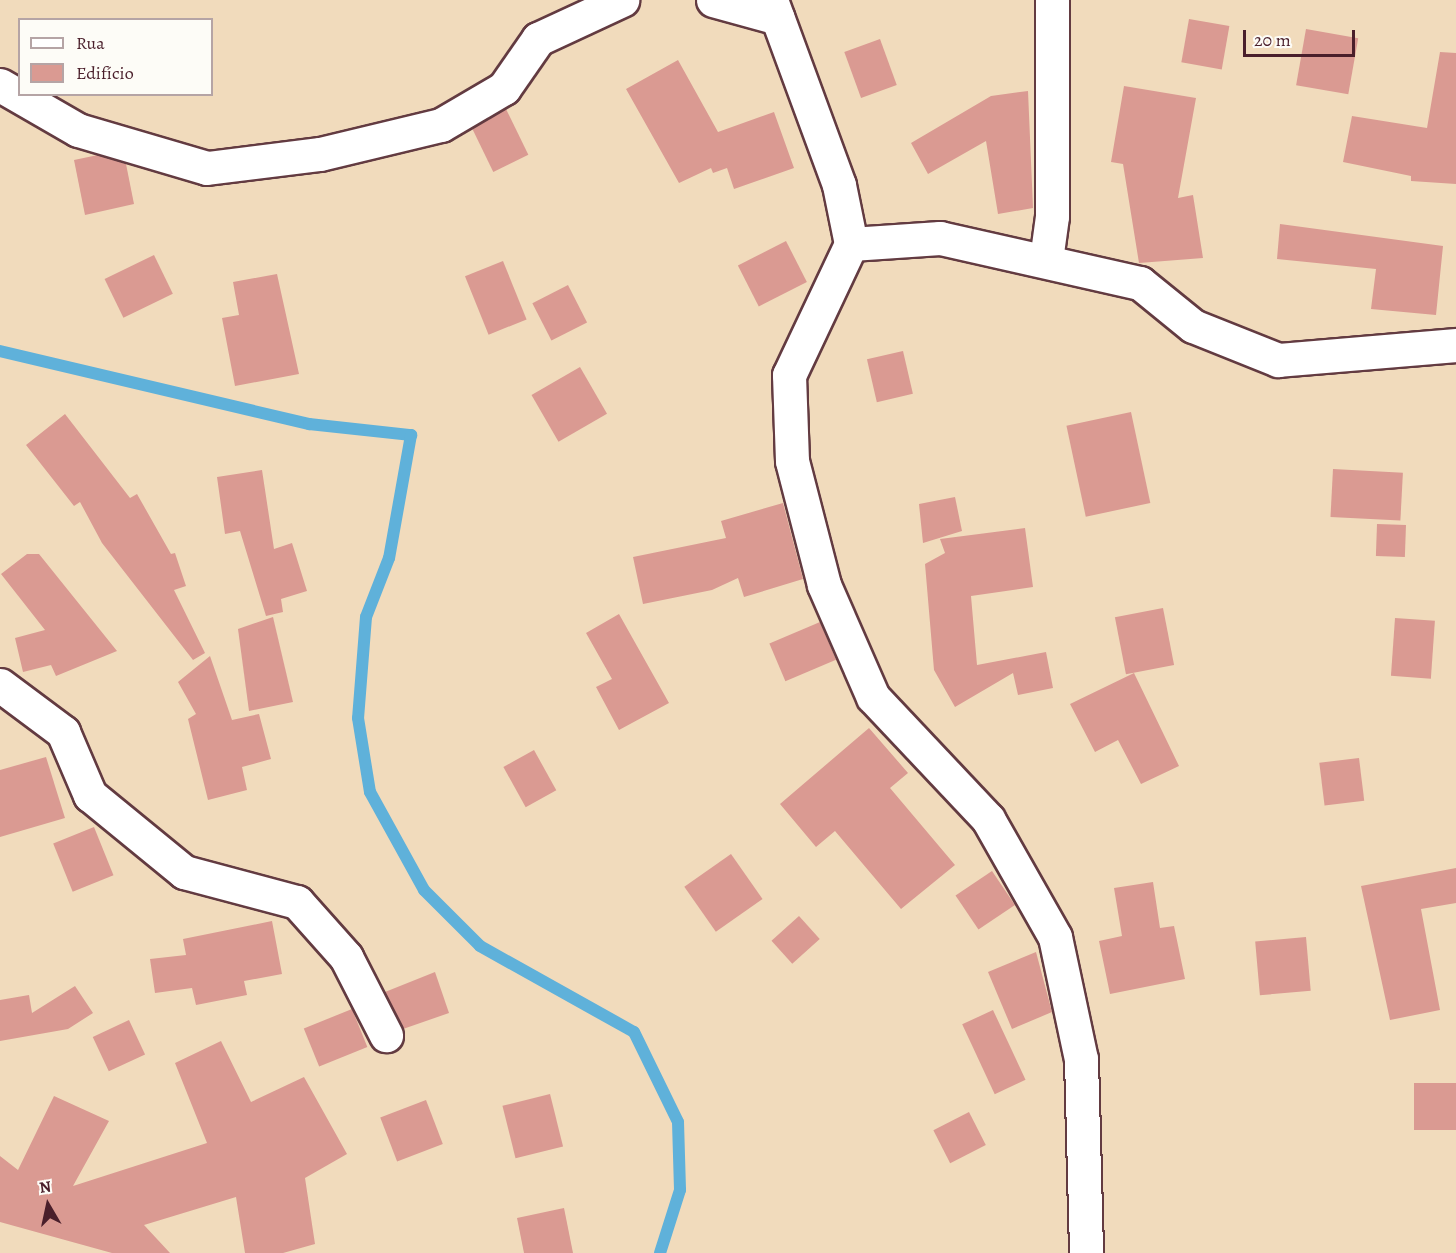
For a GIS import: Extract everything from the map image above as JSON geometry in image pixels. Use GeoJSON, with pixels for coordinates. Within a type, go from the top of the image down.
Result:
{"type":"FeatureCollection","features":[{"type":"Feature","properties":{"kind":"street"},"geometry":{"type":"LineString","coordinates":[[19,96],[78,130],[207,168],[320,154],[441,124],[504,88],[538,39],[622,0]]}},
{"type":"Feature","properties":{"kind":"street"},"geometry":{"type":"LineString","coordinates":[[713,0],[775,9],[839,185],[851,244],[789,375],[792,461],[824,585],[873,697],[988,819],[1055,937],[1081,1059],[1086,1253]]}},
{"type":"Feature","properties":{"kind":"street"},"geometry":{"type":"LineString","coordinates":[[1046,260],[1052,216],[1052,0]]}},
{"type":"Feature","properties":{"kind":"street"},"geometry":{"type":"LineString","coordinates":[[0,85],[18,95]]}},
{"type":"Feature","properties":{"kind":"street"},"geometry":{"type":"LineString","coordinates":[[851,244],[940,238],[1046,260],[1140,284],[1193,326],[1278,360],[1456,345]]}},
{"type":"Feature","properties":{"kind":"street"},"geometry":{"type":"LineString","coordinates":[[0,685],[63,732],[90,795],[184,872],[297,902],[346,957],[386,1035]]}},
{"type":"Feature","properties":{"kind":"building"},"geometry":{"type":"Polygon","coordinates":[[[1189,19],[1229,26],[1222,69],[1181,62],[1189,19]]]}},
{"type":"Feature","properties":{"kind":"building"},"geometry":{"type":"Polygon","coordinates":[[[1306,29],[1358,38],[1348,94],[1296,85],[1306,29]]]}},
{"type":"Feature","properties":{"kind":"building"},"geometry":{"type":"Polygon","coordinates":[[[880,39],[897,85],[861,98],[844,52],[880,39]]]}},
{"type":"Feature","properties":{"kind":"building"},"geometry":{"type":"Polygon","coordinates":[[[1440,52],[1456,53],[1456,184],[1411,181],[1411,176],[1343,162],[1352,116],[1427,128],[1440,52]]]}},
{"type":"Feature","properties":{"kind":"building"},"geometry":{"type":"Polygon","coordinates":[[[678,60],[718,132],[774,112],[794,168],[734,189],[727,168],[713,173],[711,168],[679,183],[626,89],[678,60]]]}},
{"type":"Feature","properties":{"kind":"building"},"geometry":{"type":"Polygon","coordinates":[[[1124,86],[1196,98],[1178,198],[1193,195],[1203,258],[1139,263],[1123,164],[1111,162],[1124,86]]]}},
{"type":"Feature","properties":{"kind":"building"},"geometry":{"type":"Polygon","coordinates":[[[1028,91],[1033,208],[998,214],[986,141],[928,174],[911,143],[991,96],[1028,91]]]}},
{"type":"Feature","properties":{"kind":"building"},"geometry":{"type":"Polygon","coordinates":[[[506,109],[528,155],[493,172],[471,126],[506,109]]]}},
{"type":"Feature","properties":{"kind":"building"},"geometry":{"type":"Polygon","coordinates":[[[98,155],[126,164],[134,204],[85,215],[74,160],[98,155]]]}},
{"type":"Feature","properties":{"kind":"building"},"geometry":{"type":"Polygon","coordinates":[[[1280,224],[1443,246],[1436,315],[1371,309],[1376,269],[1277,259],[1280,224]]]}},
{"type":"Feature","properties":{"kind":"building"},"geometry":{"type":"Polygon","coordinates":[[[786,241],[807,282],[759,307],[738,266],[786,241]]]}},
{"type":"Feature","properties":{"kind":"building"},"geometry":{"type":"Polygon","coordinates":[[[154,255],[173,294],[123,318],[105,279],[154,255]]]}},
{"type":"Feature","properties":{"kind":"building"},"geometry":{"type":"Polygon","coordinates":[[[503,261],[527,319],[489,335],[465,276],[503,261]]]}},
{"type":"Feature","properties":{"kind":"building"},"geometry":{"type":"Polygon","coordinates":[[[277,274],[299,374],[235,386],[222,318],[239,315],[233,282],[277,274]]]}},
{"type":"Feature","properties":{"kind":"building"},"geometry":{"type":"Polygon","coordinates":[[[568,285],[587,322],[551,341],[532,303],[568,285]]]}},
{"type":"Feature","properties":{"kind":"building"},"geometry":{"type":"Polygon","coordinates":[[[903,351],[913,394],[877,402],[867,359],[903,351]]]}},
{"type":"Feature","properties":{"kind":"building"},"geometry":{"type":"Polygon","coordinates":[[[580,367],[607,414],[559,442],[532,395],[580,367]]]}},
{"type":"Feature","properties":{"kind":"building"},"geometry":{"type":"Polygon","coordinates":[[[1131,412],[1150,503],[1086,517],[1066,426],[1131,412]]]}},
{"type":"Feature","properties":{"kind":"building"},"geometry":{"type":"Polygon","coordinates":[[[65,414],[130,498],[137,494],[171,554],[175,553],[186,586],[174,590],[205,653],[193,660],[102,543],[80,502],[74,506],[26,445],[65,414]]]}},
{"type":"Feature","properties":{"kind":"building"},"geometry":{"type":"Polygon","coordinates":[[[1333,469],[1403,473],[1400,521],[1330,517],[1333,469]]]}},
{"type":"Feature","properties":{"kind":"building"},"geometry":{"type":"Polygon","coordinates":[[[262,470],[274,549],[292,543],[307,591],[281,599],[283,612],[266,616],[240,531],[225,534],[217,477],[262,470]]]}},
{"type":"Feature","properties":{"kind":"building"},"geometry":{"type":"Polygon","coordinates":[[[955,497],[962,531],[923,543],[919,504],[955,497]]]}},
{"type":"Feature","properties":{"kind":"building"},"geometry":{"type":"Polygon","coordinates":[[[783,503],[803,579],[744,597],[738,578],[712,590],[643,604],[633,557],[726,538],[721,521],[783,503]]]}},
{"type":"Feature","properties":{"kind":"building"},"geometry":{"type":"Polygon","coordinates":[[[1377,524],[1406,525],[1405,557],[1376,556],[1377,524]]]}},
{"type":"Feature","properties":{"kind":"building"},"geometry":{"type":"Polygon","coordinates":[[[1025,528],[1033,587],[971,596],[977,665],[1046,652],[1053,688],[1018,695],[1013,673],[955,707],[934,670],[925,564],[945,553],[940,539],[1025,528]]]}},
{"type":"Feature","properties":{"kind":"building"},"geometry":{"type":"Polygon","coordinates":[[[27,554],[39,554],[117,651],[56,676],[51,665],[23,672],[15,638],[45,630],[1,574],[27,554]]]}},
{"type":"Feature","properties":{"kind":"building"},"geometry":{"type":"Polygon","coordinates":[[[1163,608],[1174,665],[1126,674],[1115,617],[1163,608]]]}},
{"type":"Feature","properties":{"kind":"building"},"geometry":{"type":"Polygon","coordinates":[[[619,614],[669,703],[619,730],[596,687],[612,679],[586,633],[619,614]]]}},
{"type":"Feature","properties":{"kind":"building"},"geometry":{"type":"Polygon","coordinates":[[[273,617],[293,702],[249,711],[238,629],[273,617]]]}},
{"type":"Feature","properties":{"kind":"building"},"geometry":{"type":"Polygon","coordinates":[[[1395,618],[1435,621],[1431,679],[1391,676],[1395,618]]]}},
{"type":"Feature","properties":{"kind":"building"},"geometry":{"type":"Polygon","coordinates":[[[820,622],[836,660],[785,681],[769,643],[820,622]]]}},
{"type":"Feature","properties":{"kind":"building"},"geometry":{"type":"Polygon","coordinates":[[[210,656],[232,720],[259,714],[271,759],[242,767],[247,790],[208,800],[188,719],[196,714],[178,682],[210,656]]]}},
{"type":"Feature","properties":{"kind":"building"},"geometry":{"type":"Polygon","coordinates":[[[1134,673],[1179,766],[1141,784],[1118,740],[1095,752],[1070,704],[1134,673]]]}},
{"type":"Feature","properties":{"kind":"building"},"geometry":{"type":"Polygon","coordinates":[[[869,728],[908,773],[890,788],[955,865],[901,909],[835,831],[816,847],[780,804],[869,728]]]}},
{"type":"Feature","properties":{"kind":"building"},"geometry":{"type":"Polygon","coordinates":[[[534,750],[556,790],[526,807],[503,767],[534,750]]]}},
{"type":"Feature","properties":{"kind":"building"},"geometry":{"type":"Polygon","coordinates":[[[46,757],[65,818],[0,837],[0,770],[46,757]]]}},
{"type":"Feature","properties":{"kind":"building"},"geometry":{"type":"Polygon","coordinates":[[[1359,758],[1364,801],[1325,806],[1319,763],[1359,758]]]}},
{"type":"Feature","properties":{"kind":"building"},"geometry":{"type":"Polygon","coordinates":[[[94,827],[113,875],[73,892],[53,843],[94,827]]]}},
{"type":"Feature","properties":{"kind":"building"},"geometry":{"type":"Polygon","coordinates":[[[731,854],[763,899],[716,932],[684,887],[731,854]]]}},
{"type":"Feature","properties":{"kind":"building"},"geometry":{"type":"Polygon","coordinates":[[[1456,868],[1456,903],[1421,909],[1440,1010],[1390,1020],[1361,886],[1456,868]]]}},
{"type":"Feature","properties":{"kind":"building"},"geometry":{"type":"Polygon","coordinates":[[[992,871],[1015,905],[978,930],[956,896],[992,871]]]}},
{"type":"Feature","properties":{"kind":"building"},"geometry":{"type":"Polygon","coordinates":[[[1153,882],[1160,928],[1174,926],[1185,979],[1110,994],[1099,941],[1122,936],[1114,888],[1153,882]]]}},
{"type":"Feature","properties":{"kind":"building"},"geometry":{"type":"Polygon","coordinates":[[[799,916],[820,939],[792,964],[772,941],[799,916]]]}},
{"type":"Feature","properties":{"kind":"building"},"geometry":{"type":"Polygon","coordinates":[[[272,921],[282,974],[244,981],[247,995],[196,1005],[192,988],[155,993],[150,959],[186,955],[183,939],[272,921]]]}},
{"type":"Feature","properties":{"kind":"building"},"geometry":{"type":"Polygon","coordinates":[[[1306,937],[1311,991],[1260,995],[1255,941],[1306,937]]]}},
{"type":"Feature","properties":{"kind":"building"},"geometry":{"type":"Polygon","coordinates":[[[1036,952],[1052,1012],[1012,1029],[988,972],[1036,952]]]}},
{"type":"Feature","properties":{"kind":"building"},"geometry":{"type":"Polygon","coordinates":[[[435,972],[449,1013],[403,1029],[385,992],[435,972]]]}},
{"type":"Feature","properties":{"kind":"building"},"geometry":{"type":"Polygon","coordinates":[[[75,986],[93,1013],[68,1029],[0,1041],[0,1000],[29,995],[32,1013],[75,986]]]}},
{"type":"Feature","properties":{"kind":"building"},"geometry":{"type":"Polygon","coordinates":[[[352,1009],[367,1047],[319,1066],[304,1028],[352,1009]]]}},
{"type":"Feature","properties":{"kind":"building"},"geometry":{"type":"Polygon","coordinates":[[[993,1010],[1026,1080],[995,1094],[962,1024],[993,1010]]]}},
{"type":"Feature","properties":{"kind":"building"},"geometry":{"type":"Polygon","coordinates":[[[129,1020],[145,1054],[109,1071],[93,1037],[129,1020]]]}},
{"type":"Feature","properties":{"kind":"building"},"geometry":{"type":"Polygon","coordinates":[[[221,1041],[251,1102],[304,1077],[347,1154],[305,1178],[315,1244],[283,1253],[245,1253],[236,1197],[144,1225],[170,1253],[112,1253],[0,1222],[0,1156],[18,1170],[54,1096],[109,1121],[73,1186],[207,1143],[175,1063],[221,1041]]]}},
{"type":"Feature","properties":{"kind":"building"},"geometry":{"type":"Polygon","coordinates":[[[1414,1083],[1456,1083],[1456,1130],[1414,1130],[1414,1083]]]}},
{"type":"Feature","properties":{"kind":"building"},"geometry":{"type":"Polygon","coordinates":[[[550,1094],[563,1146],[516,1158],[502,1106],[550,1094]]]}},
{"type":"Feature","properties":{"kind":"building"},"geometry":{"type":"Polygon","coordinates":[[[426,1100],[443,1144],[397,1161],[380,1118],[426,1100]]]}},
{"type":"Feature","properties":{"kind":"building"},"geometry":{"type":"Polygon","coordinates":[[[969,1112],[986,1145],[950,1163],[933,1130],[969,1112]]]}},
{"type":"Feature","properties":{"kind":"building"},"geometry":{"type":"Polygon","coordinates":[[[564,1208],[573,1253],[524,1253],[517,1218],[564,1208]]]}},
{"type":"Feature","properties":{"kind":"waterway"},"geometry":{"type":"LineString","coordinates":[[0,351],[309,424],[411,435],[389,558],[366,617],[358,718],[370,792],[424,890],[480,946],[634,1032],[678,1122],[680,1190],[660,1253]]}}]}
